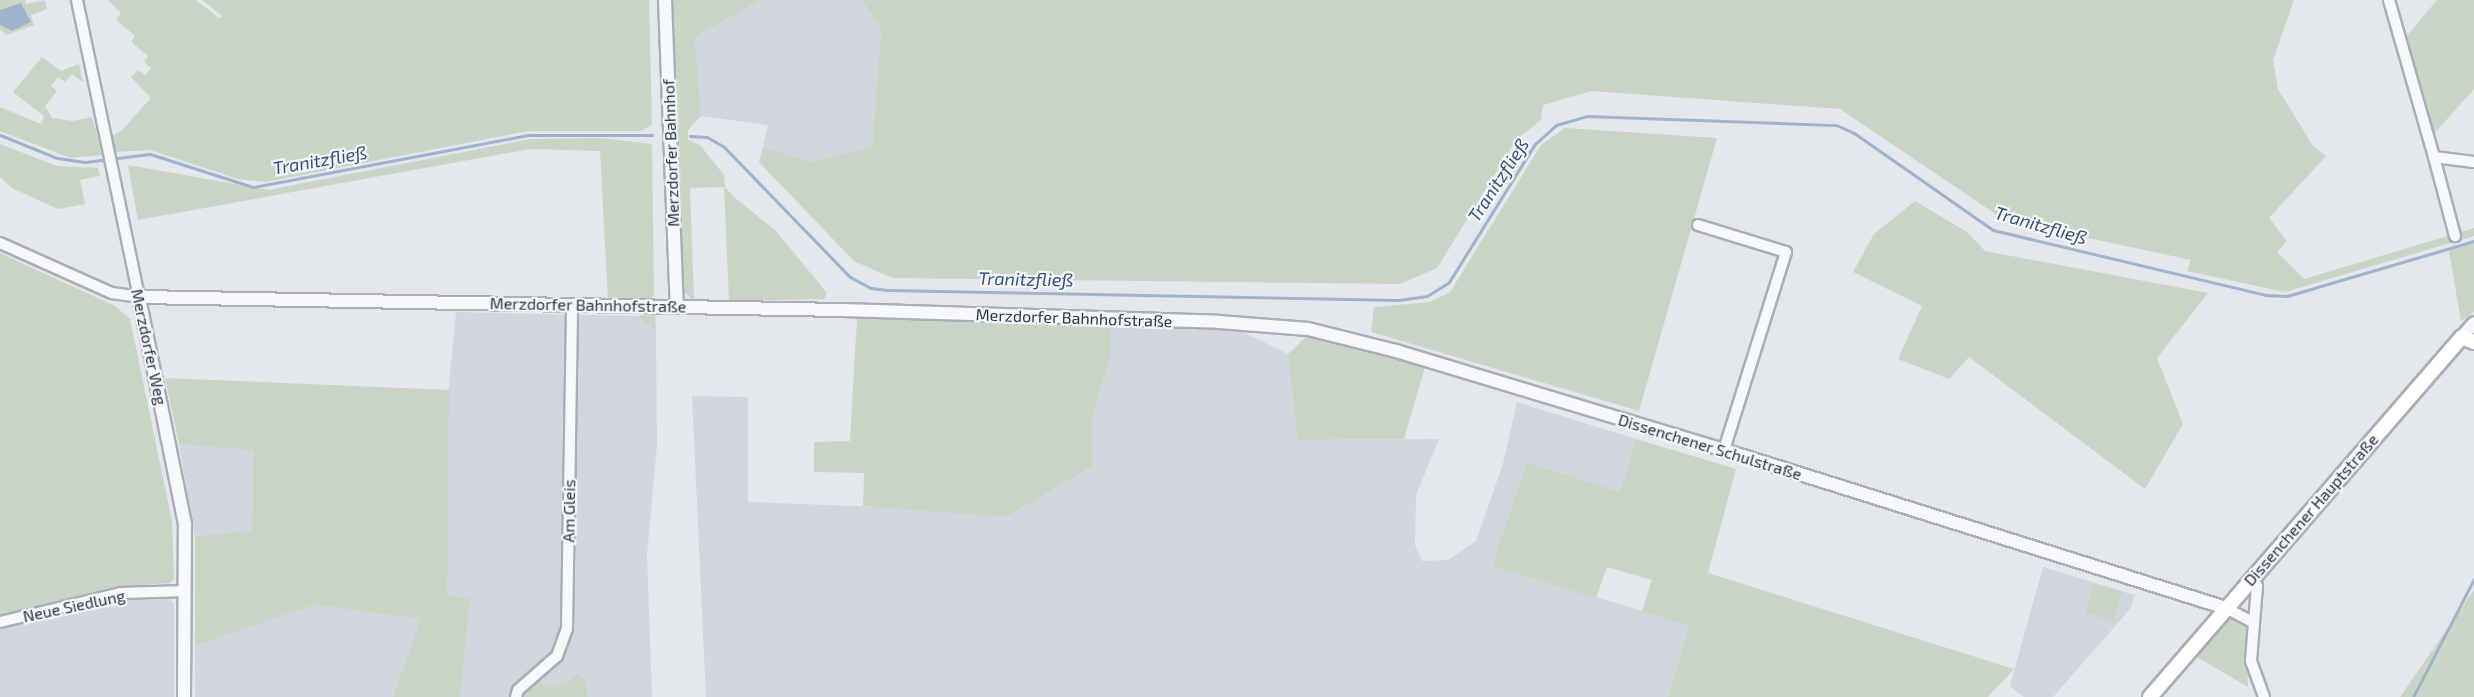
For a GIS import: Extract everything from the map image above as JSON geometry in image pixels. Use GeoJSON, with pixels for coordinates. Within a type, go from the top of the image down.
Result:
{"type":"FeatureCollection","features":[{"type":"Feature","properties":{"kind":"main road","name":"Dissenchener Hauptstraße"},"geometry":{"type":"LineString","coordinates":[[2150,697],[2250,580],[2468,339]]}},
{"type":"Feature","properties":{"kind":"street","name":"Merzdorfer Weg"},"geometry":{"type":"LineString","coordinates":[[77,0],[109,146],[185,524],[184,697]]}},
{"type":"Feature","properties":{"kind":"street","name":"Merzdorfer Bahnhof"},"geometry":{"type":"LineString","coordinates":[[665,0],[677,307]]}},
{"type":"Feature","properties":{"kind":"street"},"geometry":{"type":"LineString","coordinates":[[2389,0],[2455,236]]}},
{"type":"Feature","properties":{"kind":"street"},"geometry":{"type":"LineString","coordinates":[[2434,157],[2474,162]]}},
{"type":"Feature","properties":{"kind":"street"},"geometry":{"type":"LineString","coordinates":[[1698,225],[1786,252],[1724,450]]}},
{"type":"Feature","properties":{"kind":"street","name":"Merzdorfer Bahnhofstraße"},"geometry":{"type":"LineString","coordinates":[[0,243],[112,293],[139,297],[677,307],[1186,321]]}},
{"type":"Feature","properties":{"kind":"street","name":"Am Gleis"},"geometry":{"type":"LineString","coordinates":[[516,697],[518,690],[557,656],[567,629],[572,305]]}},
{"type":"Feature","properties":{"kind":"street","name":"Dissenchener Schulstraße"},"geometry":{"type":"LineString","coordinates":[[1186,321],[1338,334],[1724,450],[2226,608]]}},
{"type":"Feature","properties":{"kind":"street","name":"Dissenchener Hauptstraße"},"geometry":{"type":"LineString","coordinates":[[2468,339],[2474,323]]}},
{"type":"Feature","properties":{"kind":"street"},"geometry":{"type":"LineString","coordinates":[[2250,580],[2257,586],[2252,622],[2251,661],[2264,697]]}},
{"type":"Feature","properties":{"kind":"street","name":"Neue Siedlung"},"geometry":{"type":"LineString","coordinates":[[0,622],[121,593],[185,591]]}},
{"type":"Feature","properties":{"kind":"street"},"geometry":{"type":"LineString","coordinates":[[2226,608],[2252,622]]}},
{"type":"Feature","properties":{"kind":"shaded area"},"geometry":{"type":"Polygon","coordinates":[[[761,0],[862,0],[881,31],[872,146],[813,162],[763,147],[768,125],[701,116],[695,37],[761,0]]]}},
{"type":"Feature","properties":{"kind":"shaded area"},"geometry":{"type":"Polygon","coordinates":[[[456,312],[638,316],[656,332],[657,445],[647,554],[652,697],[460,697],[429,592],[456,312]]]}},
{"type":"Feature","properties":{"kind":"shaded area"},"geometry":{"type":"Polygon","coordinates":[[[1110,326],[1230,326],[1288,354],[1299,440],[1439,439],[1416,495],[1415,545],[1422,561],[1448,560],[1476,541],[1503,464],[1517,402],[1636,439],[1620,492],[1492,566],[1689,625],[1668,697],[706,697],[692,396],[748,397],[748,502],[907,508],[1006,517],[1093,466],[1092,417],[1110,359],[1110,326]]]}},
{"type":"Feature","properties":{"kind":"shaded area"},"geometry":{"type":"Polygon","coordinates":[[[179,444],[253,449],[252,530],[195,536],[179,444]]]}},
{"type":"Feature","properties":{"kind":"shaded area"},"geometry":{"type":"Polygon","coordinates":[[[2043,567],[2135,595],[2130,609],[2053,697],[2024,697],[2010,686],[2043,567]]]}},
{"type":"Feature","properties":{"kind":"shaded area"},"geometry":{"type":"Polygon","coordinates":[[[167,596],[174,604],[174,697],[0,697],[0,626],[120,597],[167,596]]]}},
{"type":"Feature","properties":{"kind":"shaded area"},"geometry":{"type":"Polygon","coordinates":[[[315,605],[422,619],[393,697],[195,697],[195,646],[315,605]]]}},
{"type":"Feature","properties":{"kind":"green space"},"geometry":{"type":"Polygon","coordinates":[[[0,0],[25,0],[26,4],[45,0],[47,9],[31,15],[34,25],[7,35],[0,30],[0,0]]]}},
{"type":"Feature","properties":{"kind":"green space"},"geometry":{"type":"Polygon","coordinates":[[[108,0],[196,0],[219,18],[222,16],[202,0],[649,0],[652,125],[642,131],[528,131],[266,182],[238,179],[150,150],[115,152],[112,136],[121,131],[151,98],[131,77],[138,70],[145,75],[151,68],[144,62],[148,56],[131,42],[135,36],[116,20],[121,13],[108,0]]]}},
{"type":"Feature","properties":{"kind":"green space"},"geometry":{"type":"Polygon","coordinates":[[[673,0],[761,0],[695,37],[701,116],[688,130],[688,140],[700,145],[724,175],[725,187],[734,197],[775,230],[827,293],[824,299],[729,301],[724,187],[690,188],[694,301],[684,292],[673,0]]]}},
{"type":"Feature","properties":{"kind":"green space"},"geometry":{"type":"Polygon","coordinates":[[[862,0],[2294,0],[2273,60],[2278,89],[2313,146],[2326,156],[2269,218],[2287,241],[2277,252],[2304,279],[2474,228],[2474,236],[2285,292],[2187,271],[2191,260],[2018,223],[1997,215],[1840,109],[1592,91],[1543,105],[1541,120],[1516,140],[1437,268],[1400,284],[892,278],[854,261],[759,162],[763,147],[813,162],[872,146],[881,31],[862,0]]]}},
{"type":"Feature","properties":{"kind":"green space"},"geometry":{"type":"Polygon","coordinates":[[[2437,0],[2474,0],[2474,89],[2433,135],[2407,36],[2437,0]]]}},
{"type":"Feature","properties":{"kind":"green space"},"geometry":{"type":"Polygon","coordinates":[[[42,57],[61,71],[79,64],[83,82],[72,74],[65,82],[58,77],[51,86],[57,91],[45,106],[52,118],[73,121],[92,117],[103,155],[71,158],[0,131],[0,107],[41,124],[44,116],[13,92],[42,57]]]}},
{"type":"Feature","properties":{"kind":"green space"},"geometry":{"type":"Polygon","coordinates":[[[1565,128],[1717,138],[1639,411],[1371,332],[1374,307],[1430,302],[1450,292],[1541,145],[1565,128]]]}},
{"type":"Feature","properties":{"kind":"green space"},"geometry":{"type":"Polygon","coordinates":[[[600,138],[652,144],[654,296],[641,301],[608,300],[600,151],[530,149],[138,220],[128,165],[268,190],[531,139],[600,138]]]}},
{"type":"Feature","properties":{"kind":"green space"},"geometry":{"type":"Polygon","coordinates":[[[0,144],[57,166],[98,168],[100,176],[80,180],[85,204],[58,209],[12,188],[0,177],[0,144]]]}},
{"type":"Feature","properties":{"kind":"green space"},"geometry":{"type":"Polygon","coordinates":[[[1915,201],[1967,232],[1985,251],[2208,293],[2157,358],[2183,424],[2145,489],[1969,357],[1949,379],[1898,359],[1922,306],[1853,272],[1874,234],[1915,201]]]}},
{"type":"Feature","properties":{"kind":"green space"},"geometry":{"type":"Polygon","coordinates":[[[2474,243],[2474,312],[2461,321],[2449,251],[2474,243]]]}},
{"type":"Feature","properties":{"kind":"green space"},"geometry":{"type":"Polygon","coordinates":[[[0,253],[115,306],[130,319],[172,521],[174,579],[170,583],[109,588],[0,616],[0,253]]]}},
{"type":"Feature","properties":{"kind":"green space"},"geometry":{"type":"Polygon","coordinates":[[[655,311],[656,332],[638,316],[655,311]]]}},
{"type":"Feature","properties":{"kind":"green space"},"geometry":{"type":"Polygon","coordinates":[[[857,318],[1110,326],[1110,359],[1092,417],[1093,466],[1006,517],[863,506],[864,473],[814,472],[814,442],[850,441],[857,318]]]}},
{"type":"Feature","properties":{"kind":"green space"},"geometry":{"type":"Polygon","coordinates":[[[140,331],[167,461],[139,334],[140,331]]]}},
{"type":"Feature","properties":{"kind":"green space"},"geometry":{"type":"Polygon","coordinates":[[[1310,333],[1425,367],[1404,439],[1298,440],[1288,354],[1310,333]]]}},
{"type":"Feature","properties":{"kind":"green space"},"geometry":{"type":"Polygon","coordinates":[[[165,378],[449,390],[447,595],[470,599],[460,697],[393,697],[421,619],[315,605],[195,646],[195,536],[252,530],[253,450],[179,444],[165,378]]]}},
{"type":"Feature","properties":{"kind":"green space"},"geometry":{"type":"Polygon","coordinates":[[[1636,439],[1736,469],[1708,573],[2014,669],[1988,697],[1668,697],[1689,626],[1642,611],[1652,580],[1607,567],[1596,598],[1492,566],[1527,463],[1620,492],[1636,439]]]}},
{"type":"Feature","properties":{"kind":"green space"},"geometry":{"type":"Polygon","coordinates":[[[2094,584],[2122,592],[2114,621],[2086,613],[2094,584]]]}},
{"type":"Feature","properties":{"kind":"green space"},"geometry":{"type":"Polygon","coordinates":[[[2474,590],[2474,697],[2400,697],[2474,590]]]}},
{"type":"Feature","properties":{"kind":"green space"},"geometry":{"type":"Polygon","coordinates":[[[2231,617],[2247,627],[2248,687],[2197,657],[2231,617]]]}},
{"type":"Feature","properties":{"kind":"green space"},"geometry":{"type":"Polygon","coordinates":[[[577,674],[585,680],[588,697],[524,697],[536,681],[551,688],[568,684],[577,674]]]}},
{"type":"Feature","properties":{"kind":"water"},"geometry":{"type":"Polygon","coordinates":[[[21,3],[31,22],[12,31],[0,25],[0,10],[21,3]]]}},
{"type":"Feature","properties":{"kind":"waterway","name":"Tranitzfließ"},"geometry":{"type":"LineString","coordinates":[[690,136],[707,137],[724,147],[850,277],[871,288],[887,290],[1399,300],[1427,296],[1449,282],[1535,144],[1556,125],[1587,116],[1836,125],[1854,133],[1993,230],[2266,295],[2287,296],[2474,241]]}},
{"type":"Feature","properties":{"kind":"waterway","name":"Tranitzfließ"},"geometry":{"type":"LineString","coordinates":[[0,135],[57,158],[85,162],[150,154],[253,187],[529,135],[652,135]]}},
{"type":"Feature","properties":{"kind":"waterway"},"geometry":{"type":"LineString","coordinates":[[2413,697],[2474,579]]}}]}
